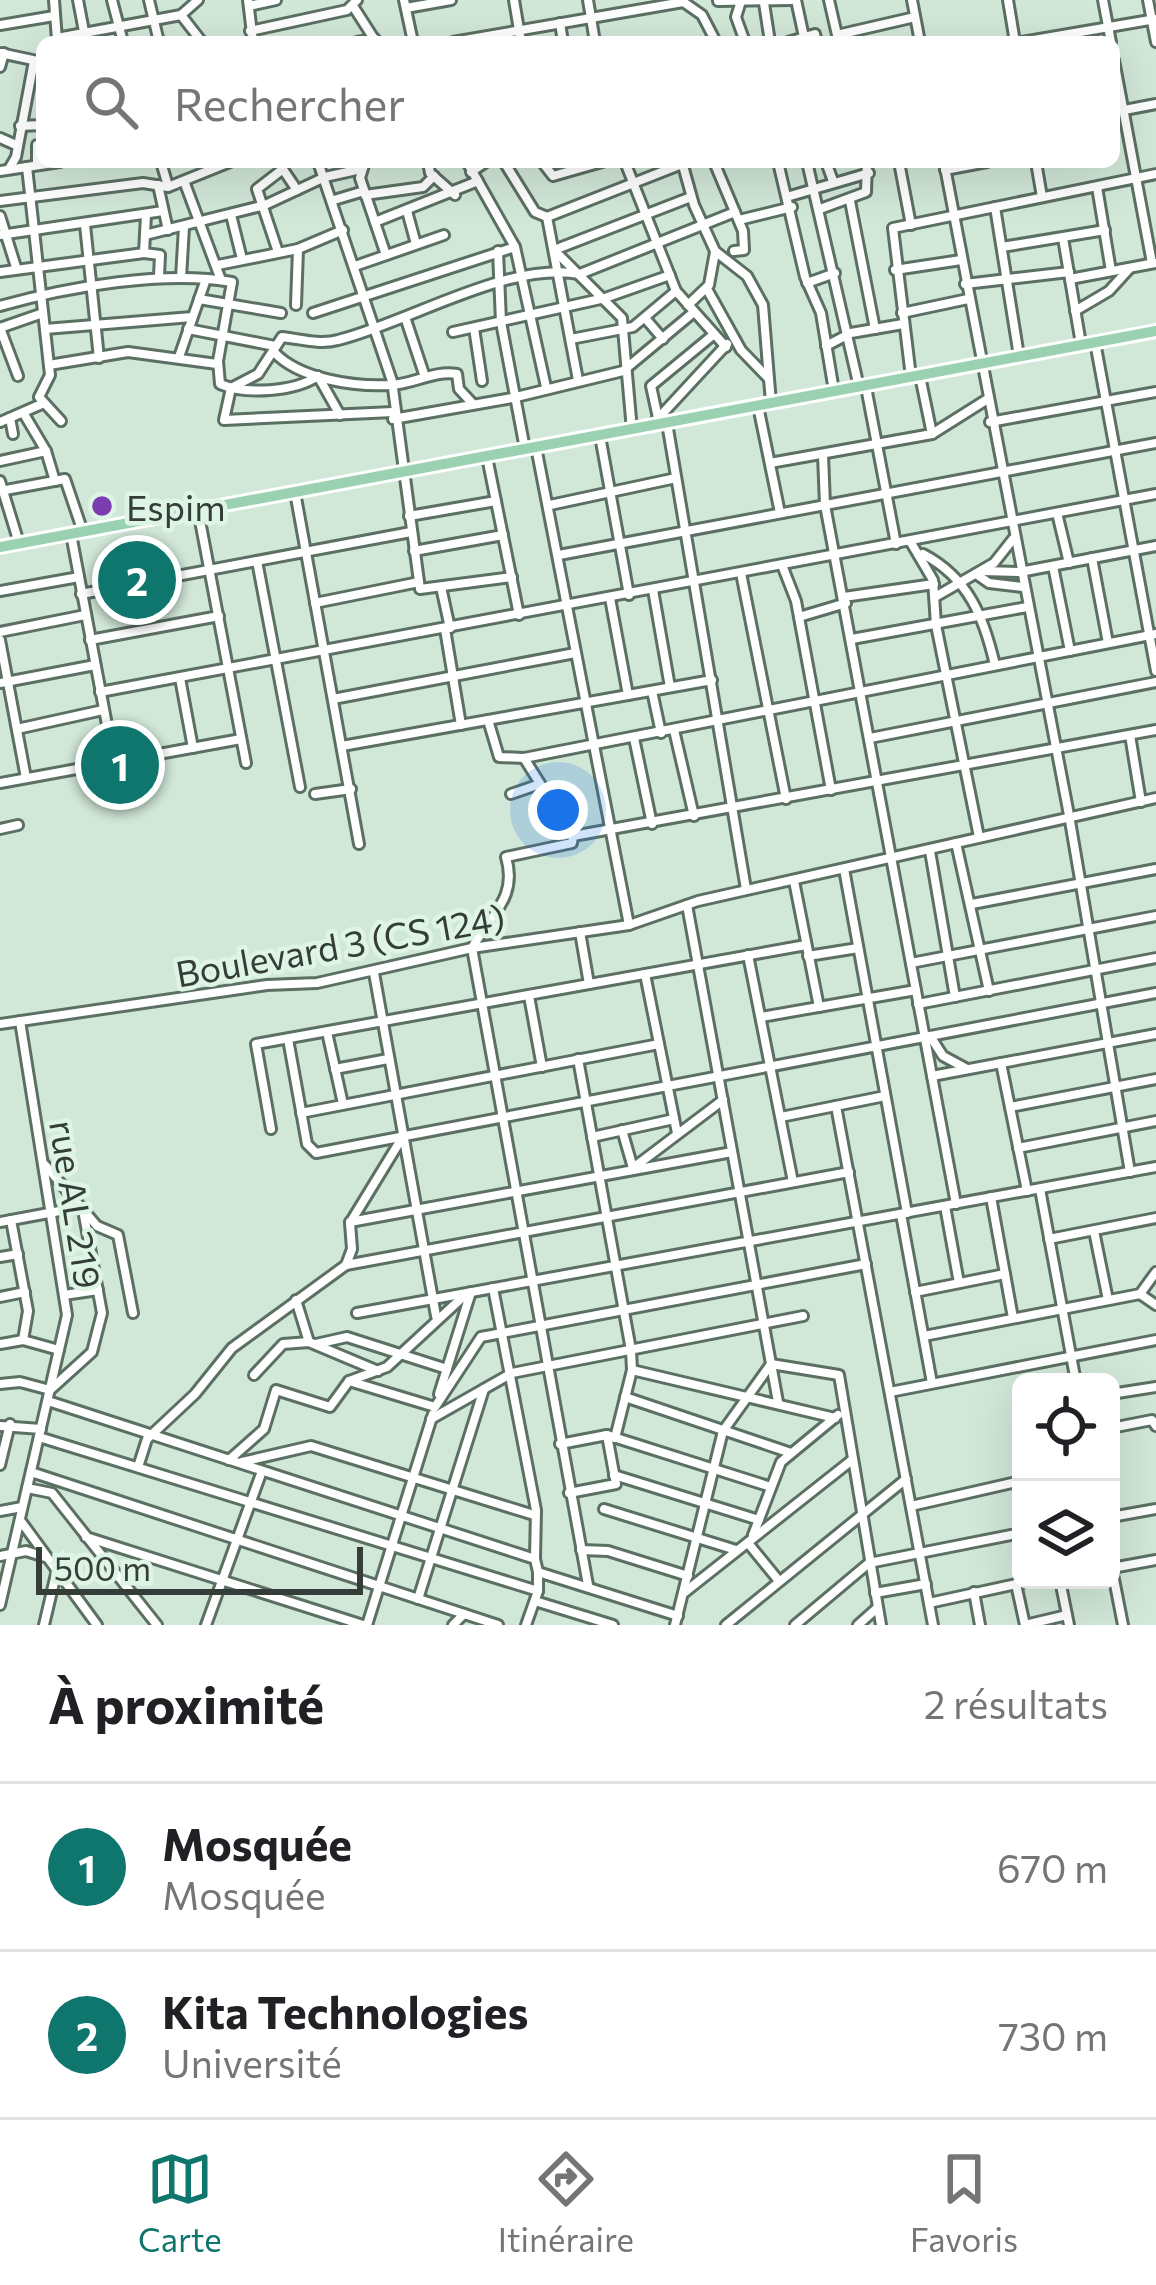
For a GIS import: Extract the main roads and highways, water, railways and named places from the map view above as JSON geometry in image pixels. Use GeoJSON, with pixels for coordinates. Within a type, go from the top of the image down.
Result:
{"type":"FeatureCollection","features":[{"type":"Feature","properties":{"kind":"main road"},"geometry":{"type":"LineString","coordinates":[[0,547],[1156,331]]}},
{"type":"Feature","properties":{"kind":"place","name":"Espim"},"geometry":{"type":"Point","coordinates":[102,506]}},
{"type":"Feature","properties":{"kind":"place","name":"Kita Technologies"},"geometry":{"type":"Point","coordinates":[137,580]}},
{"type":"Feature","properties":{"kind":"place","name":"Mosquée"},"geometry":{"type":"Point","coordinates":[120,765]}}]}
